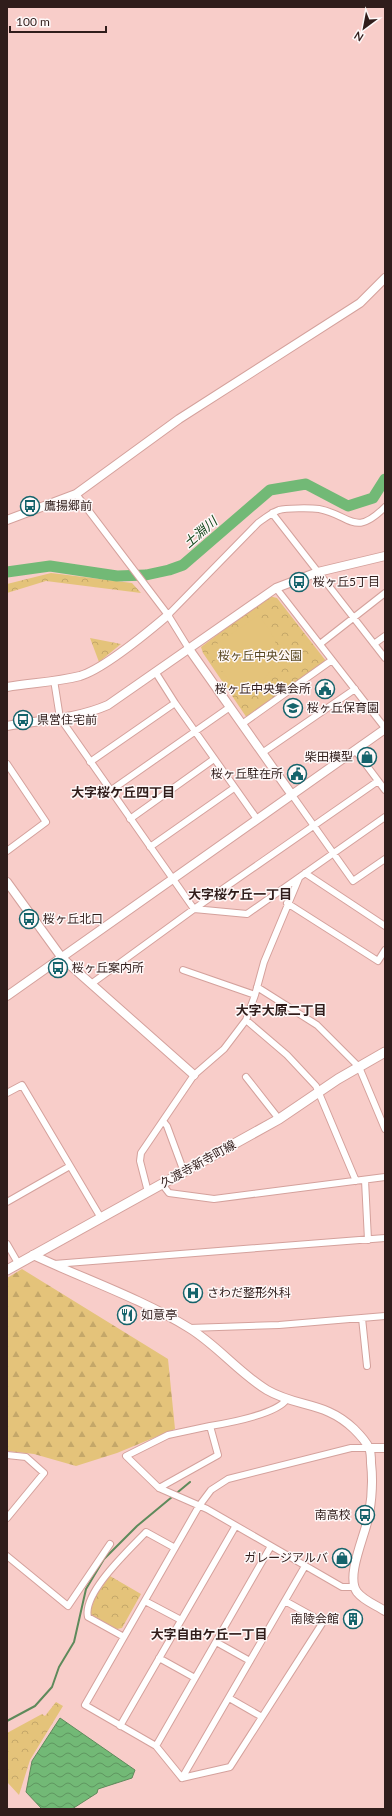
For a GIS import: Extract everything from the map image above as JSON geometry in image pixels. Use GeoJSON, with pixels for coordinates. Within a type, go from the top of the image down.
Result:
{"type":"FeatureCollection","features":[{"type":"Feature","properties":{"kind":"main road","name":"久渡寺新寺町線"},"geometry":{"type":"LineString","coordinates":[[7,1270],[279,1119],[318,1092],[385,1052]]}},
{"type":"Feature","properties":{"kind":"street"},"geometry":{"type":"LineString","coordinates":[[7,520],[76,494],[179,419],[360,303],[385,278]]}},
{"type":"Feature","properties":{"kind":"street"},"geometry":{"type":"LineString","coordinates":[[76,494],[168,615],[189,649],[353,881],[385,859]]}},
{"type":"Feature","properties":{"kind":"street"},"geometry":{"type":"LineString","coordinates":[[7,687],[80,676],[93,671],[152,629],[168,615],[258,523],[272,513],[281,509],[318,509],[346,521],[364,523],[373,519],[385,507]]}},
{"type":"Feature","properties":{"kind":"street"},"geometry":{"type":"LineString","coordinates":[[272,513],[385,658]]}},
{"type":"Feature","properties":{"kind":"street"},"geometry":{"type":"LineString","coordinates":[[7,726],[92,712],[108,705],[276,588],[318,572],[385,556]]}},
{"type":"Feature","properties":{"kind":"street"},"geometry":{"type":"LineString","coordinates":[[7,996],[385,728],[276,588]]}},
{"type":"Feature","properties":{"kind":"street"},"geometry":{"type":"LineString","coordinates":[[320,644],[385,592]]}},
{"type":"Feature","properties":{"kind":"street"},"geometry":{"type":"LineString","coordinates":[[374,644],[385,636]]}},
{"type":"Feature","properties":{"kind":"street"},"geometry":{"type":"LineString","coordinates":[[242,724],[332,660]]}},
{"type":"Feature","properties":{"kind":"street"},"geometry":{"type":"LineString","coordinates":[[156,673],[194,731],[257,819]]}},
{"type":"Feature","properties":{"kind":"street"},"geometry":{"type":"LineString","coordinates":[[54,680],[60,718],[194,909],[247,914],[385,817]]}},
{"type":"Feature","properties":{"kind":"street"},"geometry":{"type":"LineString","coordinates":[[262,753],[355,689]]}},
{"type":"Feature","properties":{"kind":"street"},"geometry":{"type":"LineString","coordinates":[[90,762],[175,703]]}},
{"type":"Feature","properties":{"kind":"street"},"geometry":{"type":"LineString","coordinates":[[110,791],[230,707]]}},
{"type":"Feature","properties":{"kind":"street"},"geometry":{"type":"LineString","coordinates":[[355,750],[385,790]]}},
{"type":"Feature","properties":{"kind":"street"},"geometry":{"type":"LineString","coordinates":[[130,818],[214,759]]}},
{"type":"Feature","properties":{"kind":"street"},"geometry":{"type":"LineString","coordinates":[[7,764],[46,822],[7,851]]}},
{"type":"Feature","properties":{"kind":"street"},"geometry":{"type":"LineString","coordinates":[[91,984],[194,909],[378,781]]}},
{"type":"Feature","properties":{"kind":"street"},"geometry":{"type":"LineString","coordinates":[[150,847],[234,788]]}},
{"type":"Feature","properties":{"kind":"street"},"geometry":{"type":"LineString","coordinates":[[148,1192],[140,1161],[141,1153],[194,1075],[224,1049],[246,1020],[264,962],[288,903],[302,875]]}},
{"type":"Feature","properties":{"kind":"street"},"geometry":{"type":"LineString","coordinates":[[302,875],[385,926]]}},
{"type":"Feature","properties":{"kind":"street"},"geometry":{"type":"LineString","coordinates":[[7,882],[62,958],[194,1075]]}},
{"type":"Feature","properties":{"kind":"street"},"geometry":{"type":"LineString","coordinates":[[288,903],[378,961],[385,950]]}},
{"type":"Feature","properties":{"kind":"street"},"geometry":{"type":"LineString","coordinates":[[183,970],[255,995]]}},
{"type":"Feature","properties":{"kind":"street"},"geometry":{"type":"LineString","coordinates":[[257,987],[318,1026],[359,1067],[384,1121],[385,1129]]}},
{"type":"Feature","properties":{"kind":"street"},"geometry":{"type":"LineString","coordinates":[[246,1020],[287,1055],[316,1086],[356,1181]]}},
{"type":"Feature","properties":{"kind":"street"},"geometry":{"type":"LineString","coordinates":[[246,1077],[279,1119]]}},
{"type":"Feature","properties":{"kind":"street"},"geometry":{"type":"LineString","coordinates":[[7,1093],[22,1085],[101,1218]]}},
{"type":"Feature","properties":{"kind":"street"},"geometry":{"type":"LineString","coordinates":[[163,1121],[167,1126],[184,1172]]}},
{"type":"Feature","properties":{"kind":"street"},"geometry":{"type":"LineString","coordinates":[[7,1202],[70,1166]]}},
{"type":"Feature","properties":{"kind":"street"},"geometry":{"type":"LineString","coordinates":[[162,1184],[169,1193],[214,1199],[385,1177]]}},
{"type":"Feature","properties":{"kind":"street"},"geometry":{"type":"LineString","coordinates":[[365,1180],[368,1240]]}},
{"type":"Feature","properties":{"kind":"street"},"geometry":{"type":"LineString","coordinates":[[53,1264],[385,1238]]}},
{"type":"Feature","properties":{"kind":"street"},"geometry":{"type":"LineString","coordinates":[[7,1244],[18,1263]]}},
{"type":"Feature","properties":{"kind":"street"},"geometry":{"type":"LineString","coordinates":[[33,1255],[130,1298],[189,1328],[267,1390],[287,1399],[330,1411],[345,1420],[361,1436],[370,1448],[372,1474],[369,1515],[354,1574],[355,1587],[361,1597],[385,1611]]}},
{"type":"Feature","properties":{"kind":"street"},"geometry":{"type":"LineString","coordinates":[[189,1328],[279,1324],[385,1316]]}},
{"type":"Feature","properties":{"kind":"street"},"geometry":{"type":"LineString","coordinates":[[362,1318],[367,1366]]}},
{"type":"Feature","properties":{"kind":"street"},"geometry":{"type":"LineString","coordinates":[[287,1399],[283,1405],[275,1409],[230,1423],[168,1435],[126,1456],[159,1488],[199,1506],[342,1587],[355,1587]]}},
{"type":"Feature","properties":{"kind":"street"},"geometry":{"type":"LineString","coordinates":[[159,1488],[218,1455],[210,1426]]}},
{"type":"Feature","properties":{"kind":"street"},"geometry":{"type":"LineString","coordinates":[[182,1778],[156,1746],[85,1705],[199,1506],[208,1493],[217,1484],[240,1474],[351,1448],[385,1448]]}},
{"type":"Feature","properties":{"kind":"street"},"geometry":{"type":"LineString","coordinates":[[7,1455],[26,1457],[44,1473],[7,1518]]}},
{"type":"Feature","properties":{"kind":"street"},"geometry":{"type":"LineString","coordinates":[[120,1726],[235,1526]]}},
{"type":"Feature","properties":{"kind":"street"},"geometry":{"type":"LineString","coordinates":[[124,1637],[88,1617],[86,1611],[90,1597],[105,1576],[146,1532],[175,1548]]}},
{"type":"Feature","properties":{"kind":"street"},"geometry":{"type":"LineString","coordinates":[[7,1556],[68,1606],[110,1544]]}},
{"type":"Feature","properties":{"kind":"street"},"geometry":{"type":"LineString","coordinates":[[156,1746],[271,1546]]}},
{"type":"Feature","properties":{"kind":"street"},"geometry":{"type":"LineString","coordinates":[[182,1778],[306,1566]]}},
{"type":"Feature","properties":{"kind":"street"},"geometry":{"type":"LineString","coordinates":[[145,1601],[181,1620]]}},
{"type":"Feature","properties":{"kind":"street"},"geometry":{"type":"LineString","coordinates":[[182,1778],[230,1767],[323,1622],[285,1601]]}},
{"type":"Feature","properties":{"kind":"street"},"geometry":{"type":"LineString","coordinates":[[216,1642],[250,1661]]}},
{"type":"Feature","properties":{"kind":"street"},"geometry":{"type":"LineString","coordinates":[[159,1658],[195,1678]]}},
{"type":"Feature","properties":{"kind":"street"},"geometry":{"type":"LineString","coordinates":[[229,1698],[262,1717]]}},
{"type":"Feature","properties":{"kind":"green space"},"geometry":{"type":"Polygon","coordinates":[[[51,573],[132,583],[141,593],[46,581],[7,593],[7,584],[51,573]]]}},
{"type":"Feature","properties":{"kind":"green space","name":"桜ヶ丘中央公園"},"geometry":{"type":"Polygon","coordinates":[[[269,596],[277,598],[326,661],[247,718],[203,653],[201,647],[269,596]]]}},
{"type":"Feature","properties":{"kind":"green space"},"geometry":{"type":"Polygon","coordinates":[[[259,615],[274,638],[276,650],[275,659],[272,667],[262,682],[241,699],[208,650],[259,615]]]}},
{"type":"Feature","properties":{"kind":"green space"},"geometry":{"type":"Polygon","coordinates":[[[90,638],[121,644],[99,662],[90,638]]]}},
{"type":"Feature","properties":{"kind":"green space"},"geometry":{"type":"Polygon","coordinates":[[[22,1269],[168,1359],[175,1429],[117,1453],[76,1466],[34,1454],[7,1451],[7,1278],[22,1269]]]}},
{"type":"Feature","properties":{"kind":"green space"},"geometry":{"type":"Polygon","coordinates":[[[110,1576],[141,1594],[122,1628],[117,1629],[90,1614],[95,1596],[110,1576]]]}},
{"type":"Feature","properties":{"kind":"green space"},"geometry":{"type":"Polygon","coordinates":[[[56,1702],[63,1706],[30,1760],[19,1795],[7,1782],[7,1733],[42,1714],[45,1716],[56,1702]]]}},
{"type":"Feature","properties":{"kind":"water"},"geometry":{"type":"Polygon","coordinates":[[[60,1718],[135,1770],[132,1778],[98,1789],[97,1793],[72,1809],[42,1809],[26,1792],[32,1761],[60,1718]]]}},
{"type":"Feature","properties":{"kind":"waterway","name":"土淵川"},"geometry":{"type":"LineString","coordinates":[[7,572],[50,566],[117,576],[146,575],[169,570],[183,565],[270,490],[306,484],[348,506],[373,498],[385,479]]}},
{"type":"Feature","properties":{"kind":"waterway"},"geometry":{"type":"LineString","coordinates":[[7,1721],[35,1706],[52,1687],[59,1667],[74,1642],[86,1589],[104,1559],[137,1526],[190,1482]]}},
{"type":"Feature","properties":{"kind":"place","name":"鷹揚郷前"},"geometry":{"type":"Point","coordinates":[30,506]}},
{"type":"Feature","properties":{"kind":"place","name":"桜ヶ丘5丁目"},"geometry":{"type":"Point","coordinates":[299,582]}},
{"type":"Feature","properties":{"kind":"place","name":"桜ヶ丘中央集会所"},"geometry":{"type":"Point","coordinates":[325,689]}},
{"type":"Feature","properties":{"kind":"place","name":"桜ヶ丘保育園"},"geometry":{"type":"Point","coordinates":[293,708]}},
{"type":"Feature","properties":{"kind":"place","name":"県営住宅前"},"geometry":{"type":"Point","coordinates":[23,720]}},
{"type":"Feature","properties":{"kind":"place","name":"柴田模型"},"geometry":{"type":"Point","coordinates":[367,757]}},
{"type":"Feature","properties":{"kind":"place","name":"桜ヶ丘駐在所"},"geometry":{"type":"Point","coordinates":[297,774]}},
{"type":"Feature","properties":{"kind":"place","name":"桜ヶ丘北口"},"geometry":{"type":"Point","coordinates":[29,919]}},
{"type":"Feature","properties":{"kind":"place","name":"桜ヶ丘案内所"},"geometry":{"type":"Point","coordinates":[58,968]}},
{"type":"Feature","properties":{"kind":"place","name":"さわだ整形外科"},"geometry":{"type":"Point","coordinates":[193,1293]}},
{"type":"Feature","properties":{"kind":"place","name":"如意亭"},"geometry":{"type":"Point","coordinates":[127,1315]}},
{"type":"Feature","properties":{"kind":"place","name":"南高校"},"geometry":{"type":"Point","coordinates":[365,1515]}},
{"type":"Feature","properties":{"kind":"place","name":"ガレージアルバ"},"geometry":{"type":"Point","coordinates":[342,1558]}},
{"type":"Feature","properties":{"kind":"place","name":"南陵会館"},"geometry":{"type":"Point","coordinates":[353,1619]}},
{"type":"Feature","properties":{"kind":"district","name":"大字桜ケ丘四丁目"},"geometry":{"type":"Point","coordinates":[123,792]}},
{"type":"Feature","properties":{"kind":"district","name":"大字桜ケ丘一丁目"},"geometry":{"type":"Point","coordinates":[240,894]}},
{"type":"Feature","properties":{"kind":"district","name":"大字大原二丁目"},"geometry":{"type":"Point","coordinates":[281,1010]}},
{"type":"Feature","properties":{"kind":"district","name":"大字自由ケ丘一丁目"},"geometry":{"type":"Point","coordinates":[209,1634]}}]}
